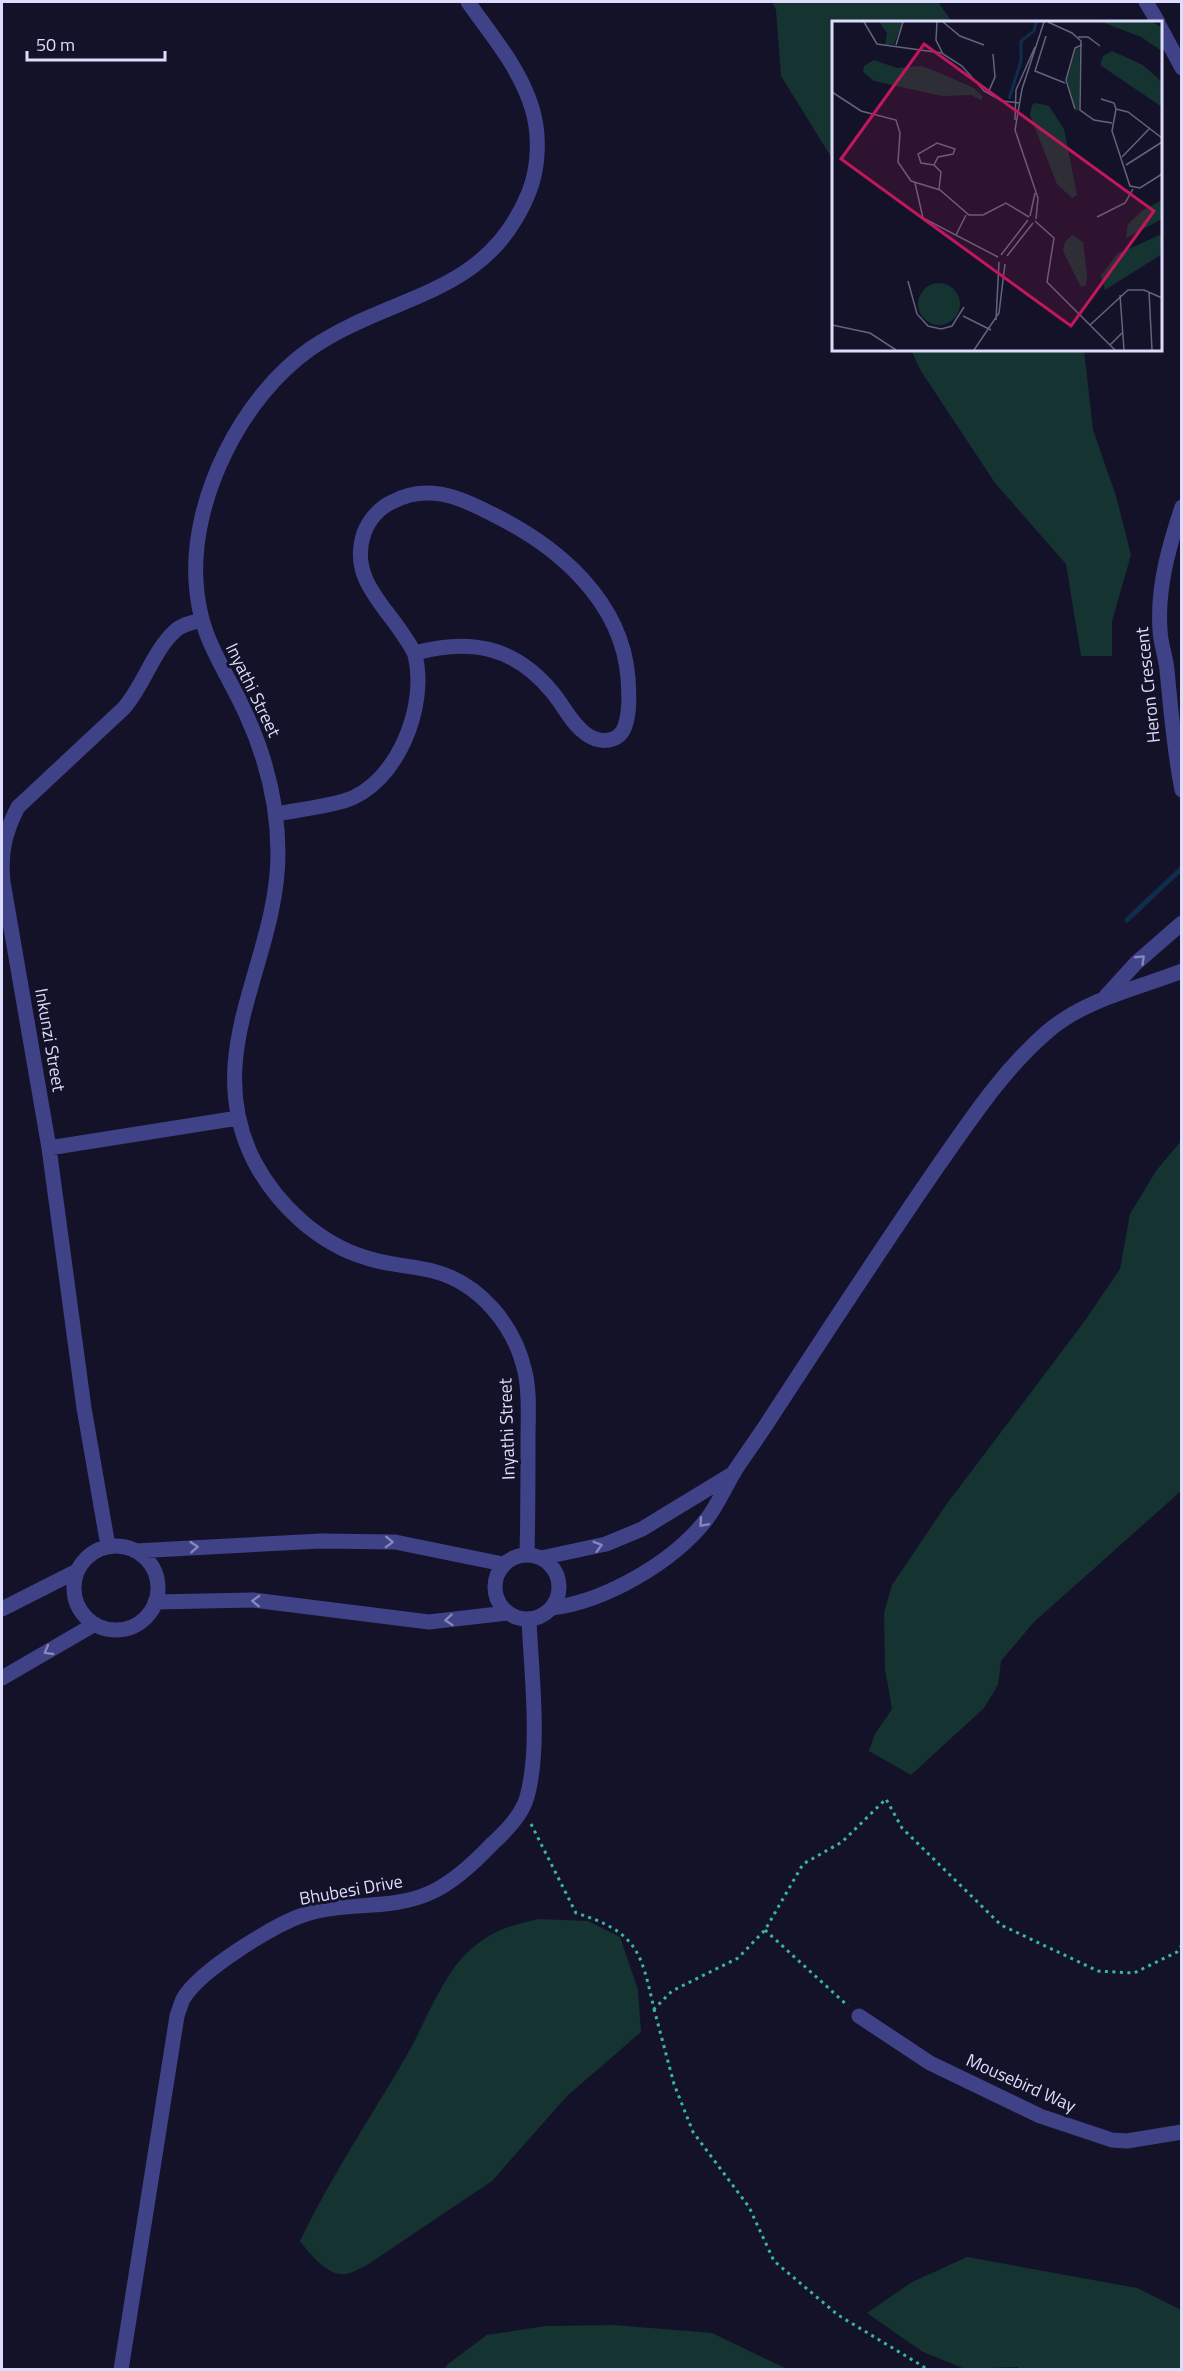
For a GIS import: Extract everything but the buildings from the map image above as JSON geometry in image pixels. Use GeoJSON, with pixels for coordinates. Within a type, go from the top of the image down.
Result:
{"type":"FeatureCollection","features":[{"type":"Feature","properties":{"kind":"street","name":"Inyathi Street"},"geometry":{"type":"LineString","coordinates":[[468,2],[519,75],[533,111],[537,137],[535,178],[524,206],[511,231],[465,274],[310,349],[260,398],[235,431],[205,506],[196,580],[202,620],[209,646],[244,709],[263,754],[276,814],[278,854],[276,889],[269,923],[237,1034],[233,1071],[238,1118],[256,1164],[274,1192],[317,1235],[365,1258],[437,1272],[476,1294],[495,1309],[509,1328],[527,1376],[534,1556]]}},
{"type":"Feature","properties":{"kind":"street"},"geometry":{"type":"LineString","coordinates":[[1146,2],[1157,21]]}},
{"type":"Feature","properties":{"kind":"street"},"geometry":{"type":"LineString","coordinates":[[1162,29],[1182,68]]}},
{"type":"Feature","properties":{"kind":"street"},"geometry":{"type":"LineString","coordinates":[[276,814],[345,801],[362,792],[394,762],[405,740],[414,713],[415,653],[368,587],[361,560],[361,542],[375,514],[391,502],[411,494],[450,494],[523,529],[576,571],[600,601],[623,645],[629,689],[626,723],[622,733],[606,741],[586,734],[540,677],[520,662],[485,646],[439,646],[415,653]]}},
{"type":"Feature","properties":{"kind":"street","name":"Heron Crescent"},"geometry":{"type":"LineString","coordinates":[[1182,507],[1170,544],[1162,588],[1160,629],[1174,667],[1172,741],[1182,790]]}},
{"type":"Feature","properties":{"kind":"street","name":"Inkunzi Street"},"geometry":{"type":"LineString","coordinates":[[108,1546],[84,1408],[49,1149],[3,882],[2,847],[7,828],[18,807],[124,708],[138,691],[175,631],[202,620]]}},
{"type":"Feature","properties":{"kind":"street"},"geometry":{"type":"LineString","coordinates":[[1104,998],[1136,963],[1182,923]]}},
{"type":"Feature","properties":{"kind":"street"},"geometry":{"type":"LineString","coordinates":[[551,1608],[577,1605],[610,1591],[648,1570],[676,1549],[705,1521],[891,1234],[973,1116],[1021,1056],[1049,1030],[1104,998],[1182,971]]}},
{"type":"Feature","properties":{"kind":"street"},"geometry":{"type":"LineString","coordinates":[[49,1149],[238,1118]]}},
{"type":"Feature","properties":{"kind":"street"},"geometry":{"type":"LineString","coordinates":[[507,1613],[501,1606],[494,1589],[495,1580],[503,1564],[514,1557],[534,1556],[606,1544],[642,1529],[734,1473]]}},
{"type":"Feature","properties":{"kind":"street"},"geometry":{"type":"LineString","coordinates":[[135,1551],[321,1541],[395,1542],[503,1564]]}},
{"type":"Feature","properties":{"kind":"street"},"geometry":{"type":"LineString","coordinates":[[108,1546],[122,1546],[135,1551],[152,1567],[158,1590],[155,1602],[150,1613],[130,1627],[112,1629],[94,1624],[85,1616],[74,1595],[77,1571],[85,1559],[95,1551],[108,1546]]}},
{"type":"Feature","properties":{"kind":"street"},"geometry":{"type":"LineString","coordinates":[[155,1602],[253,1600],[429,1622],[507,1613],[529,1619],[537,1618],[551,1608],[556,1600],[558,1581],[549,1563],[534,1556]]}},
{"type":"Feature","properties":{"kind":"street"},"geometry":{"type":"LineString","coordinates":[[2,1609],[77,1571]]}},
{"type":"Feature","properties":{"kind":"street","name":"Bhubesi Drive"},"geometry":{"type":"LineString","coordinates":[[121,2370],[177,2016],[184,1998],[196,1983],[228,1957],[307,1914],[400,1903],[431,1893],[475,1861],[521,1811],[527,1798],[533,1747],[529,1619]]}},
{"type":"Feature","properties":{"kind":"street"},"geometry":{"type":"LineString","coordinates":[[2,1678],[94,1624]]}},
{"type":"Feature","properties":{"kind":"street","name":"Mousebird Way"},"geometry":{"type":"LineString","coordinates":[[859,2016],[930,2063],[1040,2116],[1112,2139],[1127,2141],[1182,2132]]}},
{"type":"Feature","properties":{"kind":"path"},"geometry":{"type":"LineString","coordinates":[[654,2009],[672,1991],[738,1958],[765,1930],[803,1864],[842,1842],[886,1799],[902,1828],[1001,1925],[1098,1971],[1134,1973],[1177,1952],[1182,1945]]}},
{"type":"Feature","properties":{"kind":"path"},"geometry":{"type":"LineString","coordinates":[[521,1811],[529,1818],[576,1913],[597,1920],[624,1934],[643,1962],[674,2084],[693,2132],[749,2207],[774,2261],[838,2315],[929,2370]]}},
{"type":"Feature","properties":{"kind":"path"},"geometry":{"type":"LineString","coordinates":[[765,1930],[859,2016]]}},
{"type":"Feature","properties":{"kind":"green space"},"geometry":{"type":"Polygon","coordinates":[[[772,2],[938,2],[951,21],[832,21],[832,158],[781,76],[776,10],[772,2]]]}},
{"type":"Feature","properties":{"kind":"green space"},"geometry":{"type":"Polygon","coordinates":[[[911,351],[1084,351],[1093,430],[1116,496],[1131,555],[1112,621],[1112,656],[1081,656],[1066,564],[995,483],[921,371],[911,351]]]}},
{"type":"Feature","properties":{"kind":"green space"},"geometry":{"type":"Polygon","coordinates":[[[1181,1141],[1181,1491],[1034,1622],[1001,1661],[998,1685],[984,1708],[911,1775],[869,1751],[875,1734],[892,1709],[885,1669],[884,1613],[892,1585],[946,1505],[1084,1322],[1120,1269],[1130,1214],[1156,1171],[1181,1141]]]}},
{"type":"Feature","properties":{"kind":"green space"},"geometry":{"type":"Polygon","coordinates":[[[539,1919],[588,1921],[620,1937],[638,1990],[641,2032],[567,2096],[492,2181],[364,2267],[346,2274],[332,2272],[314,2258],[300,2241],[338,2170],[407,2055],[443,1985],[470,1950],[487,1937],[510,1926],[539,1919]]]}},
{"type":"Feature","properties":{"kind":"green space"},"geometry":{"type":"Polygon","coordinates":[[[967,2257],[1137,2288],[1181,2310],[1181,2369],[1021,2370],[1017,2367],[965,2369],[923,2352],[867,2313],[912,2282],[967,2257]]]}},
{"type":"Feature","properties":{"kind":"green space"},"geometry":{"type":"Polygon","coordinates":[[[614,2325],[712,2333],[787,2369],[444,2369],[487,2335],[546,2326],[614,2325]]]}},
{"type":"Feature","properties":{"kind":"waterway"},"geometry":{"type":"LineString","coordinates":[[1127,920],[1182,868]]}}]}
